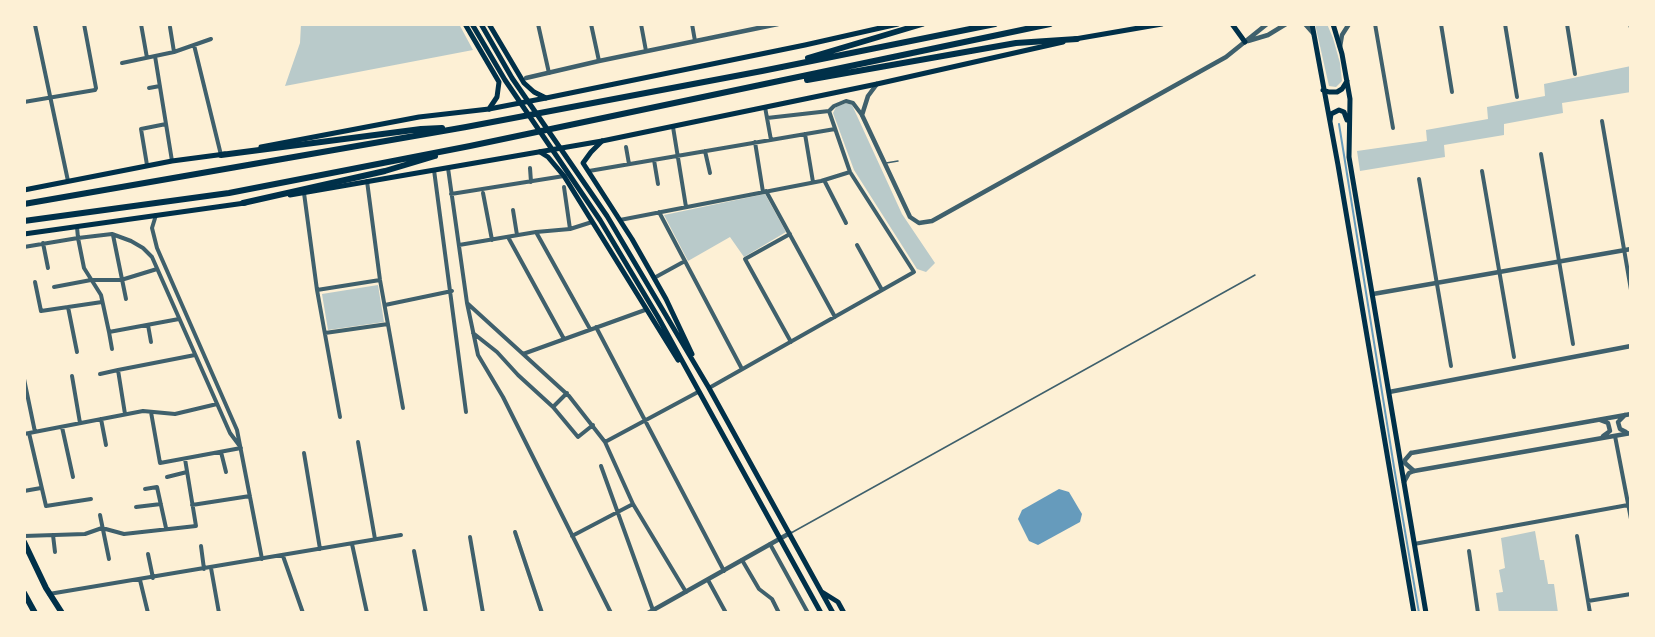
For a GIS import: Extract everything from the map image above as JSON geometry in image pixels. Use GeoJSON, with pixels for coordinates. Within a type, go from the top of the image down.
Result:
{"type":"FeatureCollection","features":[{"type":"Feature","properties":{"kind":"highway"},"geometry":{"type":"LineString","coordinates":[[762,71],[922,24]]}},
{"type":"Feature","properties":{"kind":"highway"},"geometry":{"type":"LineString","coordinates":[[24,204],[466,127],[995,24]]}},
{"type":"Feature","properties":{"kind":"highway"},"geometry":{"type":"LineString","coordinates":[[24,221],[229,193],[470,146],[1050,24]]}},
{"type":"Feature","properties":{"kind":"highway"},"geometry":{"type":"LineString","coordinates":[[765,84],[793,82],[1016,43],[1077,39]]}},
{"type":"Feature","properties":{"kind":"highway"},"geometry":{"type":"LineString","coordinates":[[221,155],[421,129],[466,127]]}},
{"type":"Feature","properties":{"kind":"highway"},"geometry":{"type":"LineString","coordinates":[[243,203],[385,171],[470,146]]}},
{"type":"Feature","properties":{"kind":"highway"},"geometry":{"type":"LineString","coordinates":[[24,542],[62,613]]}},
{"type":"Feature","properties":{"kind":"highway"},"geometry":{"type":"LineString","coordinates":[[24,593],[35,613]]}},
{"type":"Feature","properties":{"kind":"main road"},"geometry":{"type":"LineString","coordinates":[[465,24],[499,82],[497,97],[489,108]]}},
{"type":"Feature","properties":{"kind":"main road"},"geometry":{"type":"LineString","coordinates":[[472,24],[505,80],[600,220],[658,317],[821,613]]}},
{"type":"Feature","properties":{"kind":"main road"},"geometry":{"type":"LineString","coordinates":[[481,24],[512,78],[607,216],[709,388],[833,613]]}},
{"type":"Feature","properties":{"kind":"main road"},"geometry":{"type":"LineString","coordinates":[[489,24],[524,83],[534,92],[546,98]]}},
{"type":"Feature","properties":{"kind":"main road"},"geometry":{"type":"LineString","coordinates":[[24,190],[172,160],[221,155],[419,117],[546,98],[898,24]]}},
{"type":"Feature","properties":{"kind":"main road"},"geometry":{"type":"LineString","coordinates":[[24,234],[243,203],[602,141],[877,84],[1077,39],[1162,24]]}},
{"type":"Feature","properties":{"kind":"main road"},"geometry":{"type":"LineString","coordinates":[[1232,24],[1245,42]]}},
{"type":"Feature","properties":{"kind":"main road"},"geometry":{"type":"LineString","coordinates":[[1312,24],[1414,613]]}},
{"type":"Feature","properties":{"kind":"main road"},"geometry":{"type":"LineString","coordinates":[[1333,24],[1350,99],[1349,157],[1426,613]]}},
{"type":"Feature","properties":{"kind":"main road"},"geometry":{"type":"LineString","coordinates":[[499,82],[508,83],[519,75]]}},
{"type":"Feature","properties":{"kind":"main road"},"geometry":{"type":"LineString","coordinates":[[1323,90],[1337,92],[1347,81]]}},
{"type":"Feature","properties":{"kind":"main road"},"geometry":{"type":"LineString","coordinates":[[1329,123],[1331,114],[1339,110],[1344,112],[1348,125]]}},
{"type":"Feature","properties":{"kind":"main road"},"geometry":{"type":"LineString","coordinates":[[583,163],[602,141]]}},
{"type":"Feature","properties":{"kind":"main road"},"geometry":{"type":"LineString","coordinates":[[540,152],[562,175],[593,222],[645,310],[698,392]]}},
{"type":"Feature","properties":{"kind":"main road"},"geometry":{"type":"LineString","coordinates":[[562,175],[565,164],[569,161],[579,160],[589,171],[654,278],[709,388]]}},
{"type":"Feature","properties":{"kind":"main road"},"geometry":{"type":"LineString","coordinates":[[821,591],[838,602],[844,613]]}},
{"type":"Feature","properties":{"kind":"street"},"geometry":{"type":"LineString","coordinates":[[24,102],[95,90],[84,24]]}},
{"type":"Feature","properties":{"kind":"street"},"geometry":{"type":"LineString","coordinates":[[141,24],[147,58]]}},
{"type":"Feature","properties":{"kind":"street"},"geometry":{"type":"LineString","coordinates":[[538,24],[549,73]]}},
{"type":"Feature","properties":{"kind":"street"},"geometry":{"type":"LineString","coordinates":[[591,24],[599,61]]}},
{"type":"Feature","properties":{"kind":"street"},"geometry":{"type":"LineString","coordinates":[[641,24],[646,51]]}},
{"type":"Feature","properties":{"kind":"street"},"geometry":{"type":"LineString","coordinates":[[692,24],[695,41]]}},
{"type":"Feature","properties":{"kind":"street"},"geometry":{"type":"LineString","coordinates":[[745,24],[746,30]]}},
{"type":"Feature","properties":{"kind":"street"},"geometry":{"type":"LineString","coordinates":[[526,78],[778,24]]}},
{"type":"Feature","properties":{"kind":"street"},"geometry":{"type":"LineString","coordinates":[[767,118],[830,111],[834,106],[846,101],[853,103],[862,115],[910,217],[919,223],[932,221],[1226,57],[1267,24]]}},
{"type":"Feature","properties":{"kind":"street"},"geometry":{"type":"LineString","coordinates":[[1245,42],[1268,35],[1286,24]]}},
{"type":"Feature","properties":{"kind":"street"},"geometry":{"type":"LineString","coordinates":[[1305,24],[1313,33]]}},
{"type":"Feature","properties":{"kind":"street"},"geometry":{"type":"LineString","coordinates":[[1340,47],[1342,35],[1349,24]]}},
{"type":"Feature","properties":{"kind":"street"},"geometry":{"type":"LineString","coordinates":[[1375,24],[1393,128]]}},
{"type":"Feature","properties":{"kind":"street"},"geometry":{"type":"LineString","coordinates":[[1441,24],[1452,92]]}},
{"type":"Feature","properties":{"kind":"street"},"geometry":{"type":"LineString","coordinates":[[1505,24],[1517,97]]}},
{"type":"Feature","properties":{"kind":"street"},"geometry":{"type":"LineString","coordinates":[[1567,24],[1575,74]]}},
{"type":"Feature","properties":{"kind":"street"},"geometry":{"type":"LineString","coordinates":[[35,25],[68,181]]}},
{"type":"Feature","properties":{"kind":"street"},"geometry":{"type":"LineString","coordinates":[[170,27],[174,52]]}},
{"type":"Feature","properties":{"kind":"street"},"geometry":{"type":"LineString","coordinates":[[122,63],[174,52],[211,39]]}},
{"type":"Feature","properties":{"kind":"street"},"geometry":{"type":"LineString","coordinates":[[194,45],[221,155]]}},
{"type":"Feature","properties":{"kind":"street"},"geometry":{"type":"LineString","coordinates":[[155,56],[172,160]]}},
{"type":"Feature","properties":{"kind":"street"},"geometry":{"type":"LineString","coordinates":[[862,115],[868,96],[877,84]]}},
{"type":"Feature","properties":{"kind":"street"},"geometry":{"type":"LineString","coordinates":[[149,88],[160,86]]}},
{"type":"Feature","properties":{"kind":"street"},"geometry":{"type":"LineString","coordinates":[[765,107],[771,140]]}},
{"type":"Feature","properties":{"kind":"street"},"geometry":{"type":"LineString","coordinates":[[709,388],[914,272],[850,172],[830,111]]}},
{"type":"Feature","properties":{"kind":"street"},"geometry":{"type":"LineString","coordinates":[[1602,121],[1631,290]]}},
{"type":"Feature","properties":{"kind":"street"},"geometry":{"type":"LineString","coordinates":[[147,165],[141,129],[166,124]]}},
{"type":"Feature","properties":{"kind":"street"},"geometry":{"type":"LineString","coordinates":[[672,127],[686,207]]}},
{"type":"Feature","properties":{"kind":"street"},"geometry":{"type":"LineString","coordinates":[[589,171],[835,129]]}},
{"type":"Feature","properties":{"kind":"street"},"geometry":{"type":"LineString","coordinates":[[805,134],[813,182]]}},
{"type":"Feature","properties":{"kind":"street"},"geometry":{"type":"LineString","coordinates":[[755,142],[765,191],[835,317]]}},
{"type":"Feature","properties":{"kind":"street"},"geometry":{"type":"LineString","coordinates":[[626,147],[629,164]]}},
{"type":"Feature","properties":{"kind":"street"},"geometry":{"type":"LineString","coordinates":[[705,151],[710,173]]}},
{"type":"Feature","properties":{"kind":"street"},"geometry":{"type":"LineString","coordinates":[[1541,154],[1573,344]]}},
{"type":"Feature","properties":{"kind":"street"},"geometry":{"type":"LineString","coordinates":[[654,160],[658,184]]}},
{"type":"Feature","properties":{"kind":"street"},"geometry":{"type":"LineString","coordinates":[[448,168],[467,303],[478,355],[503,397],[611,613]]}},
{"type":"Feature","properties":{"kind":"street"},"geometry":{"type":"LineString","coordinates":[[530,168],[531,182]]}},
{"type":"Feature","properties":{"kind":"street"},"geometry":{"type":"LineString","coordinates":[[434,170],[452,291],[466,412]]}},
{"type":"Feature","properties":{"kind":"street"},"geometry":{"type":"LineString","coordinates":[[1482,171],[1514,357]]}},
{"type":"Feature","properties":{"kind":"street"},"geometry":{"type":"LineString","coordinates":[[620,220],[824,180],[850,172]]}},
{"type":"Feature","properties":{"kind":"street"},"geometry":{"type":"LineString","coordinates":[[451,194],[562,175]]}},
{"type":"Feature","properties":{"kind":"street"},"geometry":{"type":"LineString","coordinates":[[1419,179],[1451,366]]}},
{"type":"Feature","properties":{"kind":"street"},"geometry":{"type":"LineString","coordinates":[[824,180],[846,223]]}},
{"type":"Feature","properties":{"kind":"street"},"geometry":{"type":"LineString","coordinates":[[367,182],[380,280],[403,408]]}},
{"type":"Feature","properties":{"kind":"street"},"geometry":{"type":"LineString","coordinates":[[564,187],[570,229]]}},
{"type":"Feature","properties":{"kind":"street"},"geometry":{"type":"LineString","coordinates":[[304,193],[317,290],[340,417]]}},
{"type":"Feature","properties":{"kind":"street"},"geometry":{"type":"LineString","coordinates":[[483,193],[492,240]]}},
{"type":"Feature","properties":{"kind":"street"},"geometry":{"type":"LineString","coordinates":[[513,210],[517,235]]}},
{"type":"Feature","properties":{"kind":"street"},"geometry":{"type":"LineString","coordinates":[[659,212],[742,369]]}},
{"type":"Feature","properties":{"kind":"street"},"geometry":{"type":"LineString","coordinates":[[156,215],[152,228],[157,248],[237,430],[262,559]]}},
{"type":"Feature","properties":{"kind":"street"},"geometry":{"type":"LineString","coordinates":[[459,245],[536,232],[570,229],[593,222]]}},
{"type":"Feature","properties":{"kind":"street"},"geometry":{"type":"LineString","coordinates":[[77,227],[84,268],[101,295],[112,349]]}},
{"type":"Feature","properties":{"kind":"street"},"geometry":{"type":"LineString","coordinates":[[536,232],[590,329]]}},
{"type":"Feature","properties":{"kind":"street"},"geometry":{"type":"LineString","coordinates":[[24,246],[112,234],[143,248],[152,257],[230,433],[241,448]]}},
{"type":"Feature","properties":{"kind":"street"},"geometry":{"type":"LineString","coordinates":[[112,234],[126,299]]}},
{"type":"Feature","properties":{"kind":"street"},"geometry":{"type":"LineString","coordinates":[[790,234],[745,259],[791,342]]}},
{"type":"Feature","properties":{"kind":"street"},"geometry":{"type":"LineString","coordinates":[[508,237],[564,339]]}},
{"type":"Feature","properties":{"kind":"street"},"geometry":{"type":"LineString","coordinates":[[43,243],[48,268]]}},
{"type":"Feature","properties":{"kind":"street"},"geometry":{"type":"LineString","coordinates":[[857,245],[882,290]]}},
{"type":"Feature","properties":{"kind":"street"},"geometry":{"type":"LineString","coordinates":[[1373,294],[1631,249]]}},
{"type":"Feature","properties":{"kind":"street"},"geometry":{"type":"LineString","coordinates":[[654,278],[685,261]]}},
{"type":"Feature","properties":{"kind":"street"},"geometry":{"type":"LineString","coordinates":[[54,287],[91,280],[121,279],[157,269]]}},
{"type":"Feature","properties":{"kind":"street"},"geometry":{"type":"LineString","coordinates":[[317,290],[380,280]]}},
{"type":"Feature","properties":{"kind":"street"},"geometry":{"type":"LineString","coordinates":[[35,282],[41,311],[102,302]]}},
{"type":"Feature","properties":{"kind":"street"},"geometry":{"type":"LineString","coordinates":[[385,305],[452,291]]}},
{"type":"Feature","properties":{"kind":"street"},"geometry":{"type":"LineString","coordinates":[[467,303],[567,393],[593,425],[605,442],[633,504],[686,592]]}},
{"type":"Feature","properties":{"kind":"street"},"geometry":{"type":"LineString","coordinates":[[68,307],[77,352]]}},
{"type":"Feature","properties":{"kind":"street"},"geometry":{"type":"LineString","coordinates":[[523,354],[645,310]]}},
{"type":"Feature","properties":{"kind":"street"},"geometry":{"type":"LineString","coordinates":[[109,332],[179,319]]}},
{"type":"Feature","properties":{"kind":"street"},"geometry":{"type":"LineString","coordinates":[[325,333],[388,324]]}},
{"type":"Feature","properties":{"kind":"street"},"geometry":{"type":"LineString","coordinates":[[148,325],[151,342]]}},
{"type":"Feature","properties":{"kind":"street"},"geometry":{"type":"LineString","coordinates":[[596,327],[724,571]]}},
{"type":"Feature","properties":{"kind":"street"},"geometry":{"type":"LineString","coordinates":[[473,333],[497,352],[553,407],[578,437],[593,425]]}},
{"type":"Feature","properties":{"kind":"street"},"geometry":{"type":"LineString","coordinates":[[1389,392],[1631,346]]}},
{"type":"Feature","properties":{"kind":"street"},"geometry":{"type":"LineString","coordinates":[[100,374],[195,355]]}},
{"type":"Feature","properties":{"kind":"street"},"geometry":{"type":"LineString","coordinates":[[118,370],[125,414]]}},
{"type":"Feature","properties":{"kind":"street"},"geometry":{"type":"LineString","coordinates":[[72,376],[80,423]]}},
{"type":"Feature","properties":{"kind":"street"},"geometry":{"type":"LineString","coordinates":[[24,379],[35,432]]}},
{"type":"Feature","properties":{"kind":"street"},"geometry":{"type":"LineString","coordinates":[[605,442],[698,392]]}},
{"type":"Feature","properties":{"kind":"street"},"geometry":{"type":"LineString","coordinates":[[553,407],[567,393]]}},
{"type":"Feature","properties":{"kind":"street"},"geometry":{"type":"LineString","coordinates":[[24,434],[142,411],[175,414],[217,404]]}},
{"type":"Feature","properties":{"kind":"street"},"geometry":{"type":"LineString","coordinates":[[151,412],[160,463],[241,448]]}},
{"type":"Feature","properties":{"kind":"street"},"geometry":{"type":"LineString","coordinates":[[1398,446],[1410,453],[1628,414]]}},
{"type":"Feature","properties":{"kind":"street"},"geometry":{"type":"LineString","coordinates":[[1628,414],[1618,422],[1620,429],[1630,433]]}},
{"type":"Feature","properties":{"kind":"street"},"geometry":{"type":"LineString","coordinates":[[101,419],[106,445]]}},
{"type":"Feature","properties":{"kind":"street"},"geometry":{"type":"LineString","coordinates":[[1598,419],[1608,423],[1610,431],[1601,438]]}},
{"type":"Feature","properties":{"kind":"street"},"geometry":{"type":"LineString","coordinates":[[62,426],[73,477]]}},
{"type":"Feature","properties":{"kind":"street"},"geometry":{"type":"LineString","coordinates":[[30,433],[46,506],[91,499]]}},
{"type":"Feature","properties":{"kind":"street"},"geometry":{"type":"LineString","coordinates":[[1404,482],[1409,473],[1414,471],[1630,433]]}},
{"type":"Feature","properties":{"kind":"street"},"geometry":{"type":"LineString","coordinates":[[1615,435],[1631,519]]}},
{"type":"Feature","properties":{"kind":"street"},"geometry":{"type":"LineString","coordinates":[[358,442],[375,539]]}},
{"type":"Feature","properties":{"kind":"street"},"geometry":{"type":"LineString","coordinates":[[221,452],[226,472]]}},
{"type":"Feature","properties":{"kind":"street"},"geometry":{"type":"LineString","coordinates":[[304,453],[320,549]]}},
{"type":"Feature","properties":{"kind":"street"},"geometry":{"type":"LineString","coordinates":[[1410,453],[1405,463],[1414,471]]}},
{"type":"Feature","properties":{"kind":"street"},"geometry":{"type":"LineString","coordinates":[[24,536],[85,534],[102,528],[124,534],[196,526],[186,459]]}},
{"type":"Feature","properties":{"kind":"street"},"geometry":{"type":"LineString","coordinates":[[602,466],[652,612],[790,533]]}},
{"type":"Feature","properties":{"kind":"street"},"geometry":{"type":"LineString","coordinates":[[167,477],[188,472]]}},
{"type":"Feature","properties":{"kind":"street"},"geometry":{"type":"LineString","coordinates":[[145,489],[157,487],[166,528]]}},
{"type":"Feature","properties":{"kind":"street"},"geometry":{"type":"LineString","coordinates":[[24,491],[42,488]]}},
{"type":"Feature","properties":{"kind":"street"},"geometry":{"type":"LineString","coordinates":[[192,505],[250,496]]}},
{"type":"Feature","properties":{"kind":"street"},"geometry":{"type":"LineString","coordinates":[[136,507],[161,504]]}},
{"type":"Feature","properties":{"kind":"street"},"geometry":{"type":"LineString","coordinates":[[572,536],[633,504]]}},
{"type":"Feature","properties":{"kind":"street"},"geometry":{"type":"LineString","coordinates":[[1414,544],[1628,505]]}},
{"type":"Feature","properties":{"kind":"street"},"geometry":{"type":"LineString","coordinates":[[100,515],[110,559]]}},
{"type":"Feature","properties":{"kind":"street"},"geometry":{"type":"LineString","coordinates":[[515,532],[542,613]]}},
{"type":"Feature","properties":{"kind":"street"},"geometry":{"type":"LineString","coordinates":[[53,535],[55,552]]}},
{"type":"Feature","properties":{"kind":"street"},"geometry":{"type":"LineString","coordinates":[[50,594],[401,535]]}},
{"type":"Feature","properties":{"kind":"street"},"geometry":{"type":"LineString","coordinates":[[1577,536],[1590,613]]}},
{"type":"Feature","properties":{"kind":"street"},"geometry":{"type":"LineString","coordinates":[[470,537],[483,613]]}},
{"type":"Feature","properties":{"kind":"street"},"geometry":{"type":"LineString","coordinates":[[352,544],[367,613]]}},
{"type":"Feature","properties":{"kind":"street"},"geometry":{"type":"LineString","coordinates":[[770,544],[808,613]]}},
{"type":"Feature","properties":{"kind":"street"},"geometry":{"type":"LineString","coordinates":[[201,546],[204,569]]}},
{"type":"Feature","properties":{"kind":"street"},"geometry":{"type":"LineString","coordinates":[[414,551],[426,613]]}},
{"type":"Feature","properties":{"kind":"street"},"geometry":{"type":"LineString","coordinates":[[1469,551],[1478,613]]}},
{"type":"Feature","properties":{"kind":"street"},"geometry":{"type":"LineString","coordinates":[[148,554],[153,578]]}},
{"type":"Feature","properties":{"kind":"street"},"geometry":{"type":"LineString","coordinates":[[283,556],[303,613]]}},
{"type":"Feature","properties":{"kind":"street"},"geometry":{"type":"LineString","coordinates":[[742,560],[759,589],[772,599],[779,613]]}},
{"type":"Feature","properties":{"kind":"street"},"geometry":{"type":"LineString","coordinates":[[211,568],[219,613]]}},
{"type":"Feature","properties":{"kind":"street"},"geometry":{"type":"LineString","coordinates":[[140,580],[148,613]]}},
{"type":"Feature","properties":{"kind":"street"},"geometry":{"type":"LineString","coordinates":[[708,580],[726,613]]}},
{"type":"Feature","properties":{"kind":"street"},"geometry":{"type":"LineString","coordinates":[[1588,601],[1631,594]]}},
{"type":"Feature","properties":{"kind":"lane"},"geometry":{"type":"LineString","coordinates":[[885,164],[897,161]]}},
{"type":"Feature","properties":{"kind":"lane"},"geometry":{"type":"LineString","coordinates":[[790,533],[1255,274]]}},
{"type":"Feature","properties":{"kind":"shaded area"},"geometry":{"type":"Polygon","coordinates":[[[301,24],[459,24],[473,50],[285,86],[300,43],[301,24]]]}},
{"type":"Feature","properties":{"kind":"shaded area"},"geometry":{"type":"Polygon","coordinates":[[[1315,24],[1327,24],[1333,38],[1342,81],[1336,87],[1329,86],[1315,24]]]}},
{"type":"Feature","properties":{"kind":"shaded area"},"geometry":{"type":"Polygon","coordinates":[[[1631,66],[1631,92],[1562,103],[1563,113],[1504,124],[1504,135],[1444,145],[1445,157],[1360,171],[1357,151],[1427,141],[1426,130],[1488,119],[1487,107],[1545,96],[1544,84],[1631,66]]]}},
{"type":"Feature","properties":{"kind":"shaded area"},"geometry":{"type":"Polygon","coordinates":[[[846,103],[852,105],[902,214],[935,263],[926,272],[917,269],[854,170],[833,113],[836,107],[846,103]]]}},
{"type":"Feature","properties":{"kind":"shaded area"},"geometry":{"type":"Polygon","coordinates":[[[765,194],[786,232],[744,257],[730,237],[688,261],[664,215],[765,194]]]}},
{"type":"Feature","properties":{"kind":"shaded area"},"geometry":{"type":"Polygon","coordinates":[[[378,285],[384,322],[328,330],[322,294],[378,285]]]}},
{"type":"Feature","properties":{"kind":"shaded area"},"geometry":{"type":"Polygon","coordinates":[[[1535,531],[1540,560],[1544,560],[1548,584],[1554,584],[1558,613],[1499,613],[1496,593],[1503,592],[1499,570],[1505,568],[1501,538],[1535,531]]]}},
{"type":"Feature","properties":{"kind":"water"},"geometry":{"type":"Polygon","coordinates":[[[1059,489],[1069,492],[1082,514],[1080,522],[1038,545],[1029,541],[1018,519],[1022,510],[1059,489]]]}},
{"type":"Feature","properties":{"kind":"waterway"},"geometry":{"type":"LineString","coordinates":[[1339,124],[1419,613]]}}]}
